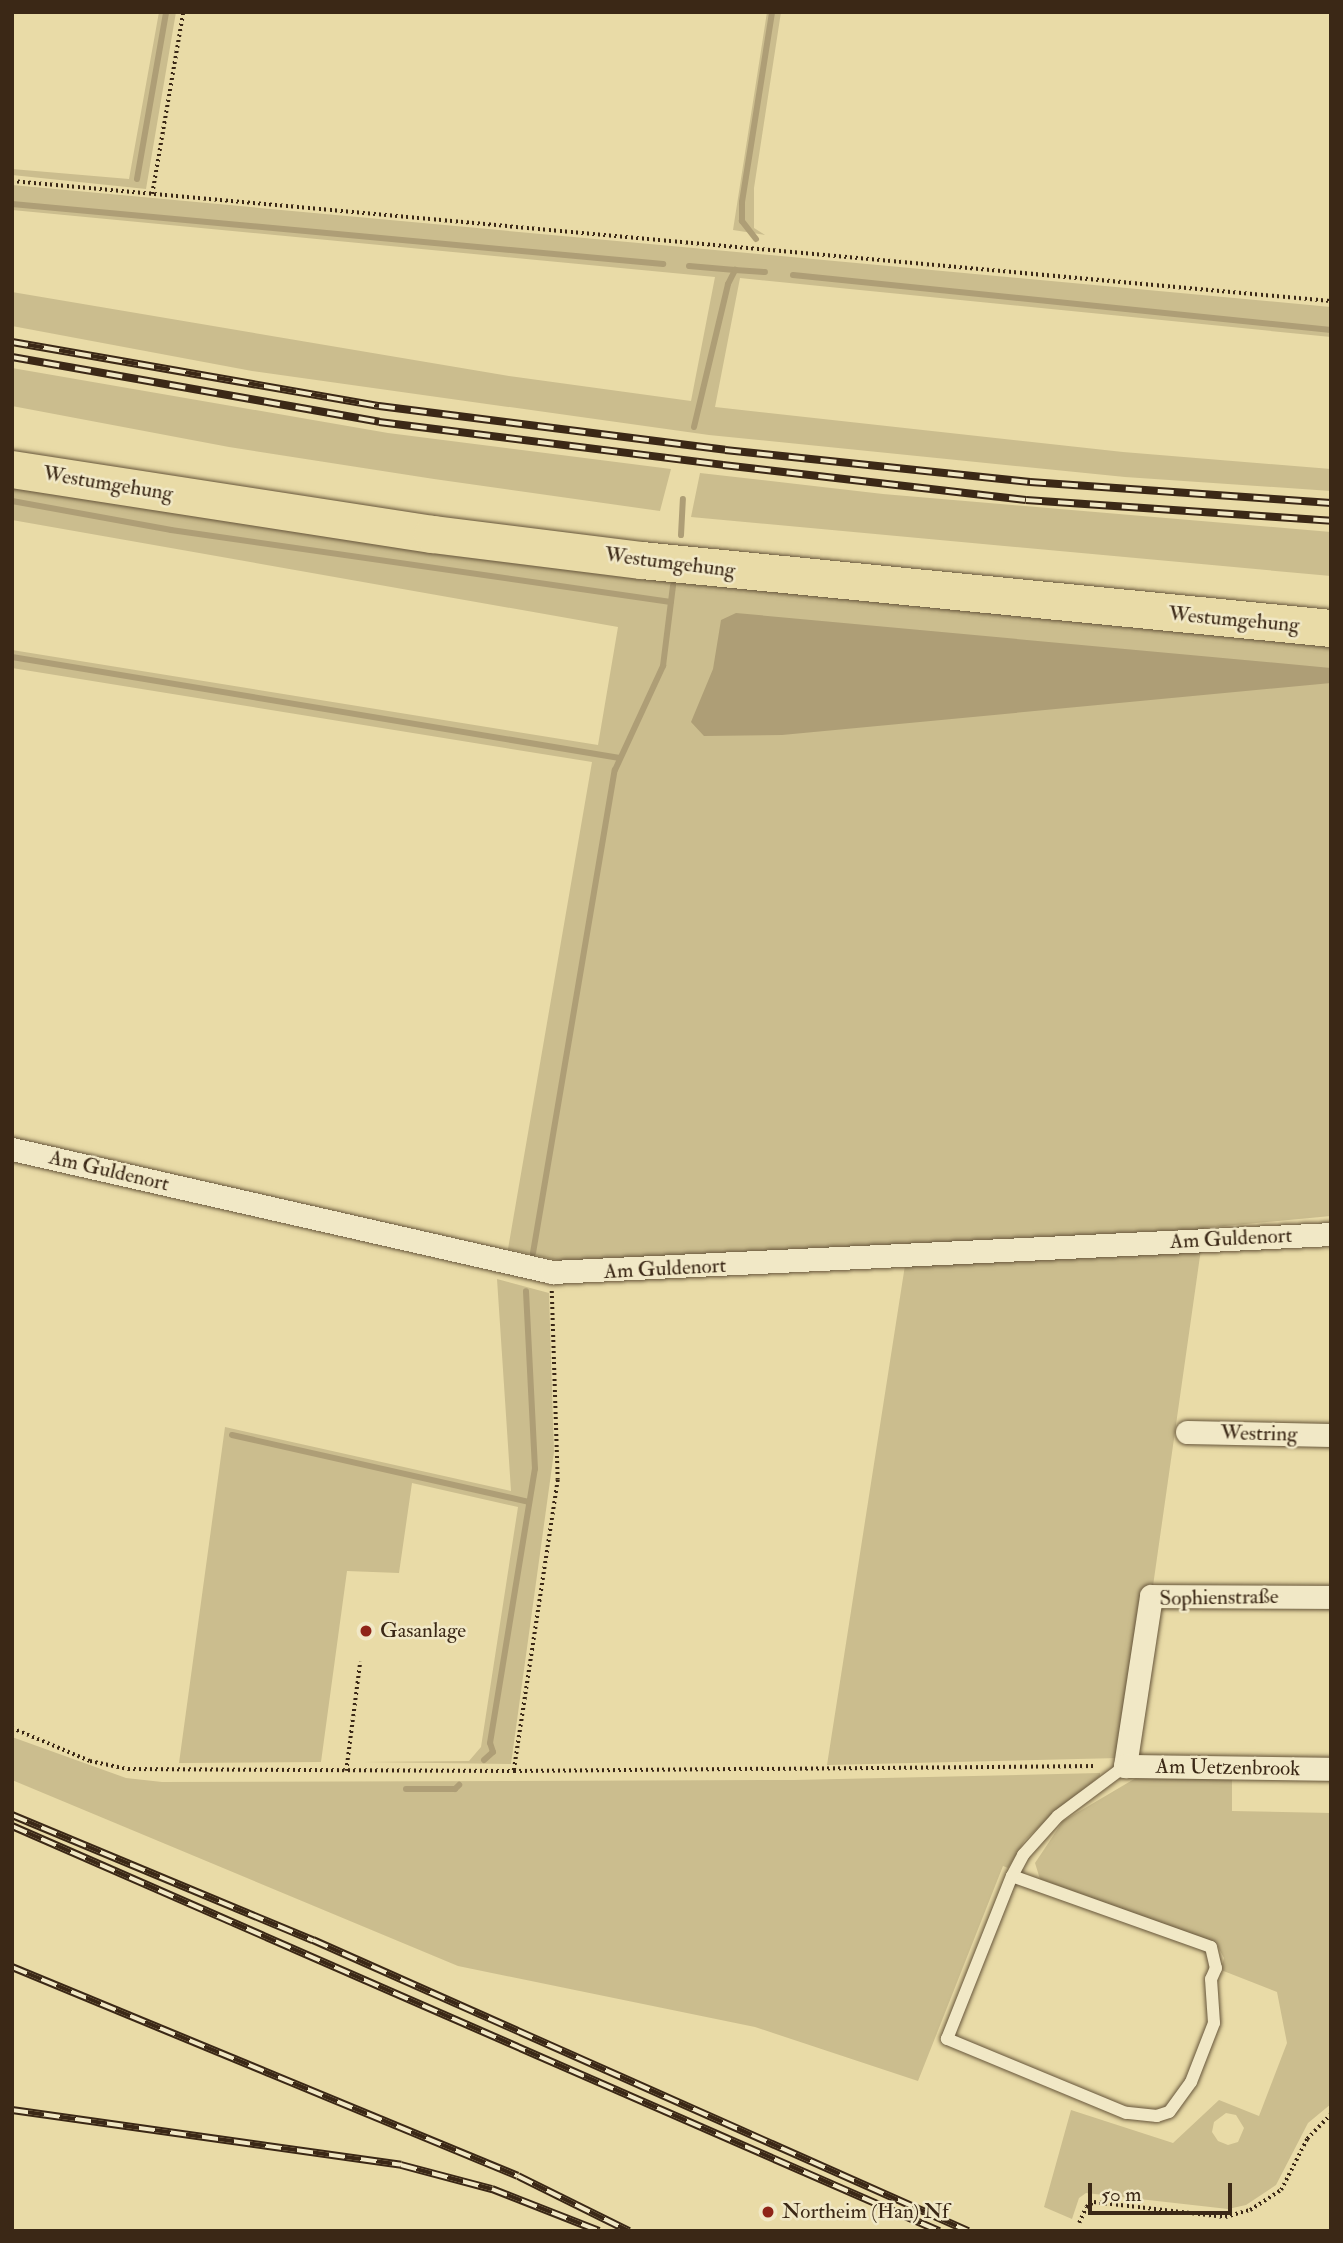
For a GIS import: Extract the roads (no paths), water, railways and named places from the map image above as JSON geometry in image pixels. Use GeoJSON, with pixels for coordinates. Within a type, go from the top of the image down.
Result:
{"type":"FeatureCollection","features":[{"type":"Feature","properties":{"kind":"main road","name":"Westumgehung"},"geometry":{"type":"LineString","coordinates":[[12,469],[432,534],[641,560],[1101,609],[1331,628]]}},
{"type":"Feature","properties":{"kind":"street","name":"Am Guldenort"},"geometry":{"type":"LineString","coordinates":[[12,1149],[552,1272],[590,1273],[1331,1234]]}},
{"type":"Feature","properties":{"kind":"street","name":"Westring"},"geometry":{"type":"LineString","coordinates":[[1186,1433],[1331,1435]]}},
{"type":"Feature","properties":{"kind":"street","name":"Sophienstraße"},"geometry":{"type":"LineString","coordinates":[[1125,1766],[1151,1596],[1331,1597]]}},
{"type":"Feature","properties":{"kind":"street","name":"Am Uetzenbrook"},"geometry":{"type":"LineString","coordinates":[[1125,1766],[1331,1769]]}},
{"type":"Feature","properties":{"kind":"lane"},"geometry":{"type":"LineString","coordinates":[[1012,1876],[1210,1947],[1216,1968],[1211,1979],[1214,2023],[1191,2082],[1169,2112],[1157,2116],[1126,2113],[947,2039],[1012,1876],[1031,1844],[1058,1816],[1125,1766]]}},
{"type":"Feature","properties":{"kind":"waterway"},"geometry":{"type":"LineString","coordinates":[[137,179],[166,12]]}},
{"type":"Feature","properties":{"kind":"waterway"},"geometry":{"type":"LineString","coordinates":[[756,239],[742,221],[742,202],[772,12]]}},
{"type":"Feature","properties":{"kind":"waterway"},"geometry":{"type":"LineString","coordinates":[[12,204],[663,264]]}},
{"type":"Feature","properties":{"kind":"waterway"},"geometry":{"type":"LineString","coordinates":[[689,266],[735,270]]}},
{"type":"Feature","properties":{"kind":"waterway"},"geometry":{"type":"LineString","coordinates":[[694,427],[728,284],[735,270],[765,272]]}},
{"type":"Feature","properties":{"kind":"waterway"},"geometry":{"type":"LineString","coordinates":[[793,275],[1331,330]]}},
{"type":"Feature","properties":{"kind":"waterway"},"geometry":{"type":"LineString","coordinates":[[681,535],[683,499]]}},
{"type":"Feature","properties":{"kind":"waterway"},"geometry":{"type":"LineString","coordinates":[[12,501],[171,530],[671,602]]}},
{"type":"Feature","properties":{"kind":"waterway"},"geometry":{"type":"LineString","coordinates":[[533,1253],[615,770],[663,666],[673,586]]}},
{"type":"Feature","properties":{"kind":"waterway"},"geometry":{"type":"LineString","coordinates":[[12,657],[620,758]]}},
{"type":"Feature","properties":{"kind":"waterway"},"geometry":{"type":"LineString","coordinates":[[484,1760],[493,1752],[490,1743],[535,1469],[526,1291]]}},
{"type":"Feature","properties":{"kind":"waterway"},"geometry":{"type":"LineString","coordinates":[[232,1435],[529,1502]]}},
{"type":"Feature","properties":{"kind":"waterway"},"geometry":{"type":"LineString","coordinates":[[406,1789],[455,1789],[459,1785]]}},
{"type":"Feature","properties":{"kind":"railway"},"geometry":{"type":"LineString","coordinates":[[12,342],[379,406],[725,450],[1030,482],[1331,503]]}},
{"type":"Feature","properties":{"kind":"railway"},"geometry":{"type":"LineString","coordinates":[[12,357],[379,422],[723,465],[1026,500],[1331,521]]}},
{"type":"Feature","properties":{"kind":"railway"},"geometry":{"type":"LineString","coordinates":[[12,1815],[313,1940],[968,2231]]}},
{"type":"Feature","properties":{"kind":"railway"},"geometry":{"type":"LineString","coordinates":[[12,1826],[939,2231]]}},
{"type":"Feature","properties":{"kind":"railway"},"geometry":{"type":"LineString","coordinates":[[12,1967],[518,2176],[629,2231]]}},
{"type":"Feature","properties":{"kind":"railway"},"geometry":{"type":"LineString","coordinates":[[12,2110],[401,2165],[492,2189],[599,2231]]}},
{"type":"Feature","properties":{"kind":"place","name":"Gasanlage"},"geometry":{"type":"Point","coordinates":[366,1631]}},
{"type":"Feature","properties":{"kind":"place","name":"Northeim (Han) Nf"},"geometry":{"type":"Point","coordinates":[768,2212]}}]}
